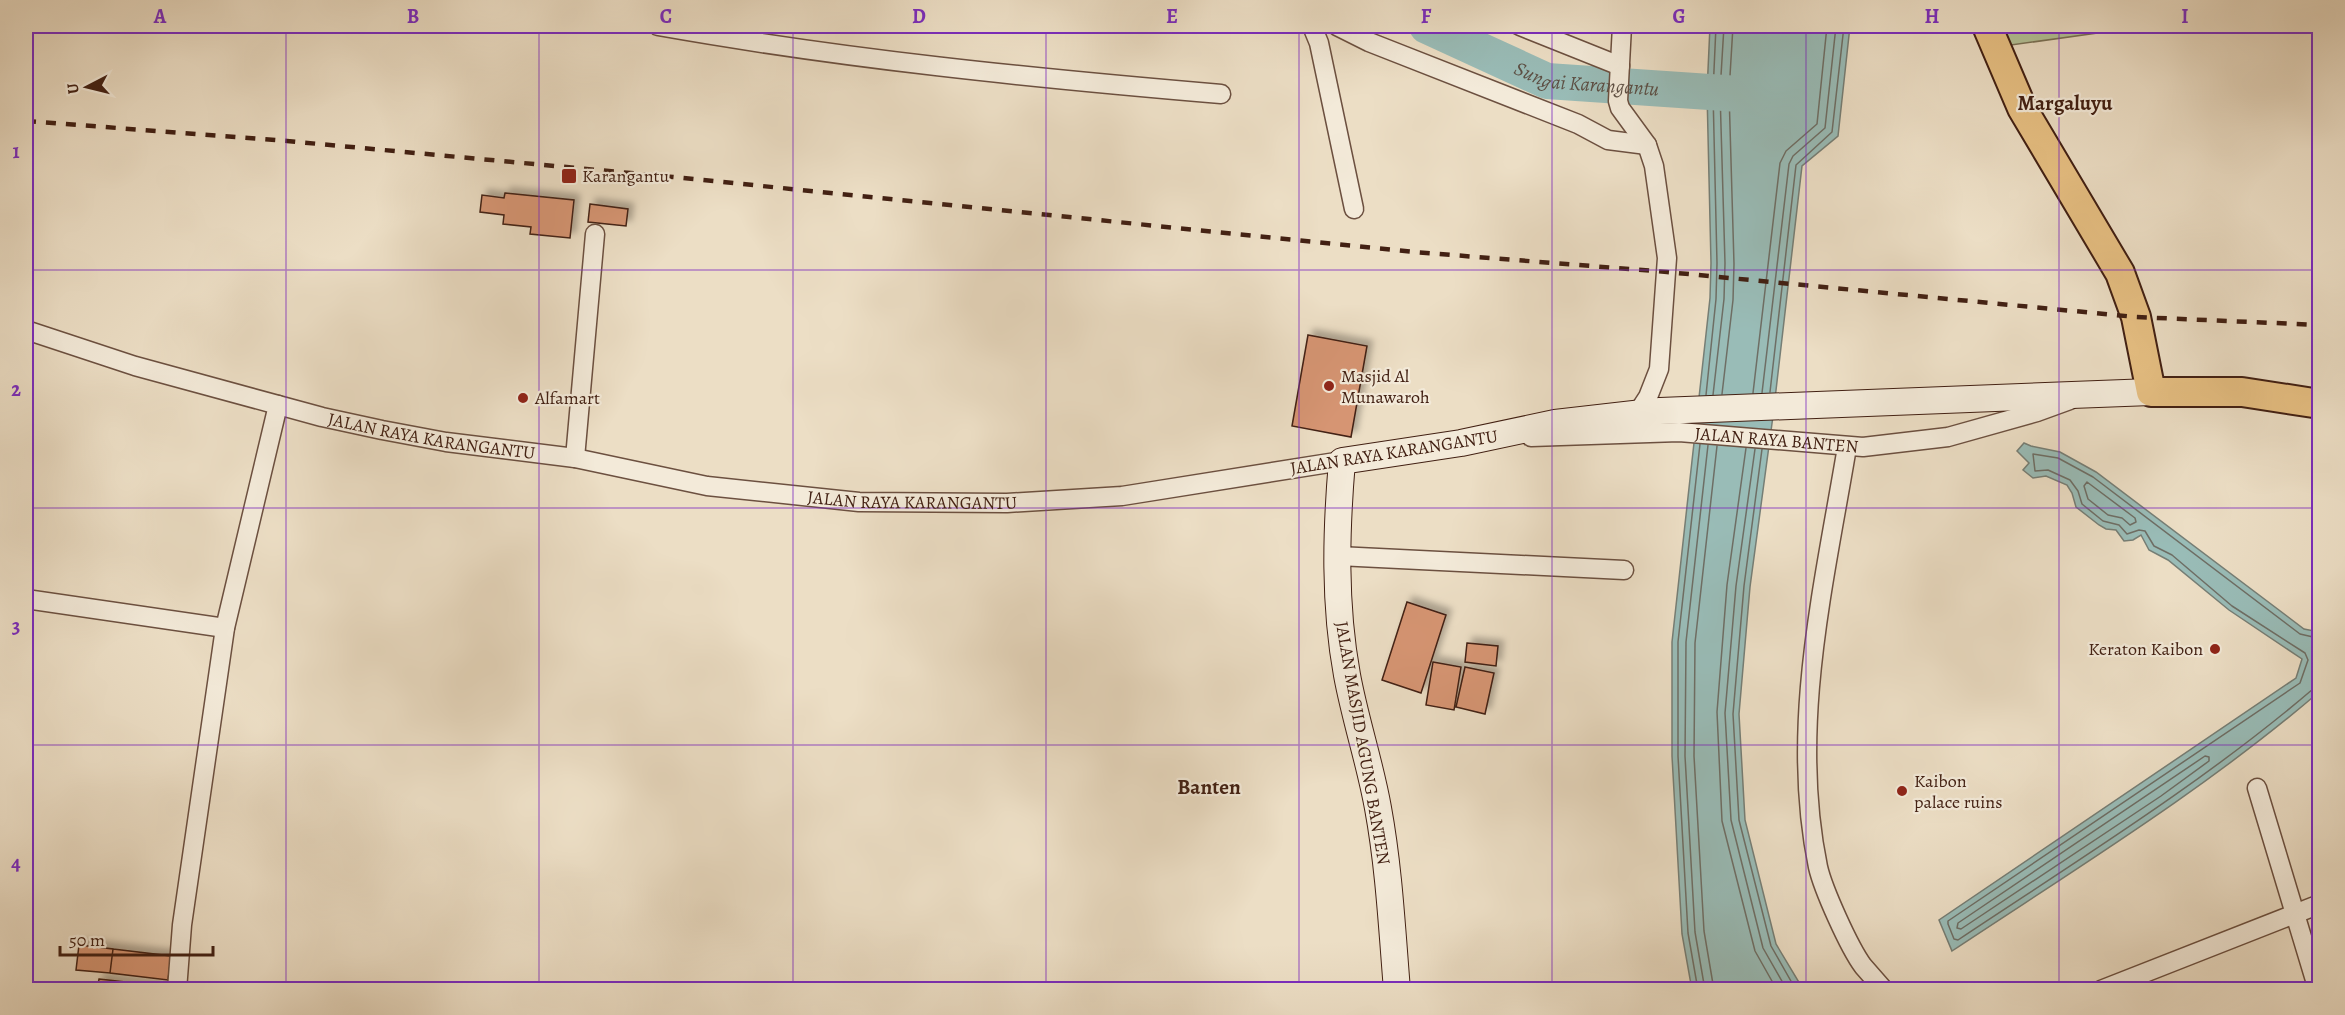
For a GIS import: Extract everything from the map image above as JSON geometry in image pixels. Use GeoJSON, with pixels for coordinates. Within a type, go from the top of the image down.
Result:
{"type":"FeatureCollection","features":[{"type":"Feature","properties":{"kind":"main road"},"geometry":{"type":"LineString","coordinates":[[1987,26],[2022,108],[2120,273],[2136,317],[2151,392]]}},
{"type":"Feature","properties":{"kind":"main road","name":"JALAN RAYA BANTEN"},"geometry":{"type":"LineString","coordinates":[[1810,405],[2151,392],[2242,392],[2319,404]]}},
{"type":"Feature","properties":{"kind":"main road","name":"JALAN RAYA KARANGANTU"},"geometry":{"type":"LineString","coordinates":[[1342,461],[1461,443],[1555,423],[1637,414],[1680,421],[1810,405]]}},
{"type":"Feature","properties":{"kind":"main road","name":"JALAN MASJID AGUNG BANTEN"},"geometry":{"type":"LineString","coordinates":[[1342,461],[1338,556],[1342,646],[1347,677],[1378,808],[1397,990]]}},
{"type":"Feature","properties":{"kind":"street"},"geometry":{"type":"LineString","coordinates":[[657,26],[764,45],[1021,76],[1221,93]]}},
{"type":"Feature","properties":{"kind":"street"},"geometry":{"type":"LineString","coordinates":[[1312,26],[1319,43],[1354,209]]}},
{"type":"Feature","properties":{"kind":"street"},"geometry":{"type":"LineString","coordinates":[[1336,26],[1369,42],[1578,124],[1608,140],[1647,145]]}},
{"type":"Feature","properties":{"kind":"street"},"geometry":{"type":"LineString","coordinates":[[1520,26],[1620,68]]}},
{"type":"Feature","properties":{"kind":"street"},"geometry":{"type":"LineString","coordinates":[[1622,26],[1618,101],[1620,108],[1647,145],[1654,166],[1667,258],[1659,369],[1648,397],[1637,414]]}},
{"type":"Feature","properties":{"kind":"street"},"geometry":{"type":"LineString","coordinates":[[575,458],[595,234]]}},
{"type":"Feature","properties":{"kind":"street","name":"JALAN RAYA KARANGANTU"},"geometry":{"type":"LineString","coordinates":[[26,330],[135,366],[381,430],[446,442],[575,458],[707,486],[859,502],[1007,503],[1122,496],[1342,461]]}},
{"type":"Feature","properties":{"kind":"street","name":"JALAN RAYA BANTEN"},"geometry":{"type":"LineString","coordinates":[[1461,443],[1568,435],[1680,421],[1787,441],[1847,447],[1880,446],[1948,437],[2037,412],[2086,394]]}},
{"type":"Feature","properties":{"kind":"street"},"geometry":{"type":"LineString","coordinates":[[177,990],[182,925],[225,628],[278,405]]}},
{"type":"Feature","properties":{"kind":"street"},"geometry":{"type":"LineString","coordinates":[[1847,447],[1808,687],[1806,741],[1809,798],[1818,868],[1832,905],[1862,964],[1884,990]]}},
{"type":"Feature","properties":{"kind":"street"},"geometry":{"type":"LineString","coordinates":[[1338,556],[1623,570]]}},
{"type":"Feature","properties":{"kind":"street"},"geometry":{"type":"LineString","coordinates":[[26,599],[225,628]]}},
{"type":"Feature","properties":{"kind":"street"},"geometry":{"type":"LineString","coordinates":[[2257,788],[2318,990]]}},
{"type":"Feature","properties":{"kind":"street"},"geometry":{"type":"LineString","coordinates":[[2101,990],[2319,904]]}},
{"type":"Feature","properties":{"kind":"green space"},"geometry":{"type":"Polygon","coordinates":[[[1997,26],[2126,26],[2127,29],[2004,46],[1997,26]]]}},
{"type":"Feature","properties":{"kind":"water"},"geometry":{"type":"Polygon","coordinates":[[[1710,26],[1850,26],[1838,136],[1802,166],[1773,416],[1750,587],[1739,714],[1745,820],[1776,944],[1803,989],[1692,990],[1682,934],[1672,756],[1672,642],[1710,298],[1707,92],[1710,26]]]}},
{"type":"Feature","properties":{"kind":"water"},"geometry":{"type":"Polygon","coordinates":[[[2024,443],[2060,452],[2096,472],[2304,629],[2314,631],[2319,628],[2319,692],[2276,728],[2186,795],[1952,951],[1939,920],[2296,678],[2302,659],[2229,610],[2168,560],[2149,550],[2141,535],[2133,540],[2124,541],[2116,530],[2106,529],[2099,525],[2076,507],[2067,485],[2046,476],[2033,478],[2023,470],[2029,463],[2017,451],[2024,443]]]}},
{"type":"Feature","properties":{"kind":"building"},"geometry":{"type":"Polygon","coordinates":[[[505,193],[574,200],[570,238],[530,234],[531,227],[503,224],[504,215],[480,212],[482,195],[504,198],[505,193]]]}},
{"type":"Feature","properties":{"kind":"building"},"geometry":{"type":"Polygon","coordinates":[[[590,204],[628,209],[626,226],[588,222],[590,204]]]}},
{"type":"Feature","properties":{"kind":"building","name":"Masjid Al Munawaroh"},"geometry":{"type":"Polygon","coordinates":[[[1308,335],[1367,346],[1351,437],[1292,426],[1308,335]]]}},
{"type":"Feature","properties":{"kind":"building"},"geometry":{"type":"Polygon","coordinates":[[[1407,602],[1446,615],[1421,693],[1382,680],[1407,602]]]}},
{"type":"Feature","properties":{"kind":"building"},"geometry":{"type":"Polygon","coordinates":[[[1467,643],[1498,646],[1496,666],[1465,662],[1467,643]]]}},
{"type":"Feature","properties":{"kind":"building"},"geometry":{"type":"Polygon","coordinates":[[[1433,662],[1461,667],[1454,710],[1426,705],[1433,662]]]}},
{"type":"Feature","properties":{"kind":"building"},"geometry":{"type":"Polygon","coordinates":[[[1465,667],[1494,673],[1485,714],[1456,707],[1465,667]]]}},
{"type":"Feature","properties":{"kind":"building"},"geometry":{"type":"Polygon","coordinates":[[[79,945],[113,949],[110,973],[76,970],[79,945]]]}},
{"type":"Feature","properties":{"kind":"building"},"geometry":{"type":"Polygon","coordinates":[[[113,949],[171,956],[168,980],[110,973],[113,949]]]}},
{"type":"Feature","properties":{"kind":"building"},"geometry":{"type":"Polygon","coordinates":[[[99,979],[161,986],[161,990],[97,990],[99,979]]]}},
{"type":"Feature","properties":{"kind":"waterway","name":"Sungai Karangantu"},"geometry":{"type":"LineString","coordinates":[[1427,26],[1547,81],[1754,95]]}},
{"type":"Feature","properties":{"kind":"railway"},"geometry":{"type":"LineString","coordinates":[[26,121],[287,141],[673,177],[1414,252],[1667,272],[2136,317],[2320,325]]}},
{"type":"Feature","properties":{"kind":"place","name":"Karangantu"},"geometry":{"type":"Point","coordinates":[569,176]}},
{"type":"Feature","properties":{"kind":"place","name":"Masjid Al Munawaroh"},"geometry":{"type":"Point","coordinates":[1329,386]}},
{"type":"Feature","properties":{"kind":"place","name":"Alfamart"},"geometry":{"type":"Point","coordinates":[523,398]}},
{"type":"Feature","properties":{"kind":"place","name":"Keraton Kaibon"},"geometry":{"type":"Point","coordinates":[2215,649]}},
{"type":"Feature","properties":{"kind":"place","name":"Kaibon palace ruins"},"geometry":{"type":"Point","coordinates":[1902,791]}},
{"type":"Feature","properties":{"kind":"district","name":"Margaluyu"},"geometry":{"type":"Point","coordinates":[2065,103]}},
{"type":"Feature","properties":{"kind":"district","name":"Banten"},"geometry":{"type":"Point","coordinates":[1209,787]}}]}
